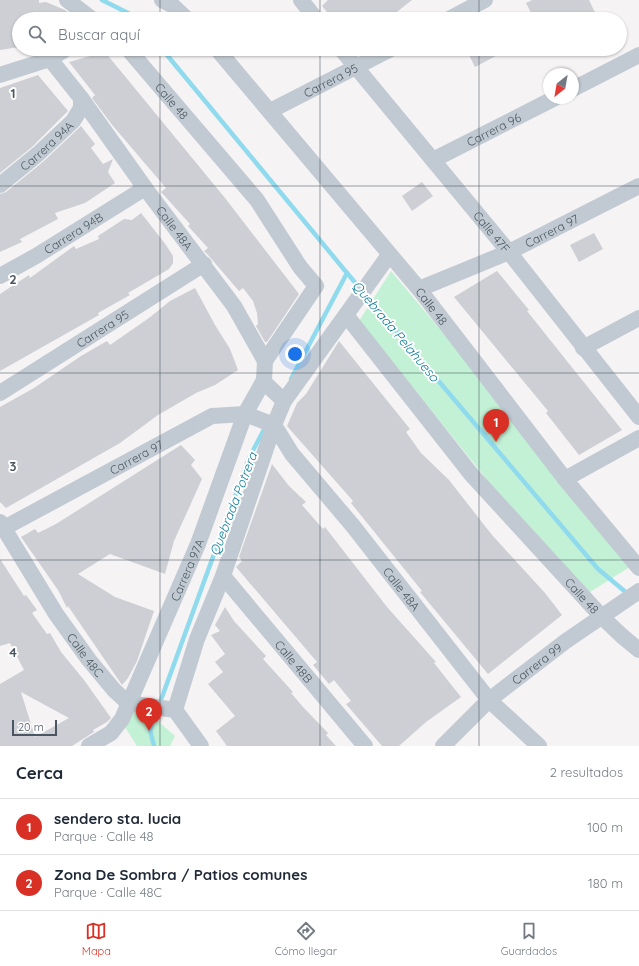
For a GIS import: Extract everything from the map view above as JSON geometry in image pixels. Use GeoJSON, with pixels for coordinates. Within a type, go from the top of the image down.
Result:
{"type":"FeatureCollection","features":[{"type":"Feature","properties":{"kind":"street"},"geometry":{"type":"LineString","coordinates":[[67,0],[83,12]]}},
{"type":"Feature","properties":{"kind":"street"},"geometry":{"type":"LineString","coordinates":[[162,0],[172,5],[180,12]]}},
{"type":"Feature","properties":{"kind":"street"},"geometry":{"type":"LineString","coordinates":[[301,0],[310,12]]}},
{"type":"Feature","properties":{"kind":"street"},"geometry":{"type":"LineString","coordinates":[[462,12],[485,0]]}},
{"type":"Feature","properties":{"kind":"street"},"geometry":{"type":"LineString","coordinates":[[0,75],[50,59],[55,56]]}},
{"type":"Feature","properties":{"kind":"street","name":"Calle 48"},"geometry":{"type":"LineString","coordinates":[[134,56],[257,200],[300,266],[316,286],[265,361]]}},
{"type":"Feature","properties":{"kind":"street","name":"Calle 48"},"geometry":{"type":"LineString","coordinates":[[223,56],[419,289],[565,479],[639,568]]}},
{"type":"Feature","properties":{"kind":"street","name":"Calle 47F"},"geometry":{"type":"LineString","coordinates":[[347,56],[509,252],[583,348],[639,417]]}},
{"type":"Feature","properties":{"kind":"street","name":"Carrera 95"},"geometry":{"type":"LineString","coordinates":[[270,111],[377,56]]}},
{"type":"Feature","properties":{"kind":"street"},"geometry":{"type":"LineString","coordinates":[[579,86],[639,56]]}},
{"type":"Feature","properties":{"kind":"street","name":"Calle 48A"},"geometry":{"type":"LineString","coordinates":[[50,59],[81,98],[145,188],[204,264],[234,306],[265,361]]}},
{"type":"Feature","properties":{"kind":"street","name":"Carrera 94A"},"geometry":{"type":"LineString","coordinates":[[0,185],[68,127],[78,115],[81,108],[81,98]]}},
{"type":"Feature","properties":{"kind":"street","name":"Carrera 96"},"geometry":{"type":"LineString","coordinates":[[433,160],[543,104]]}},
{"type":"Feature","properties":{"kind":"street","name":"Carrera 97"},"geometry":{"type":"LineString","coordinates":[[419,289],[509,252],[639,186]]}},
{"type":"Feature","properties":{"kind":"street","name":"Carrera 94B"},"geometry":{"type":"LineString","coordinates":[[0,276],[36,256],[145,188]]}},
{"type":"Feature","properties":{"kind":"street"},"geometry":{"type":"LineString","coordinates":[[173,709],[197,639],[223,576],[273,424],[283,400],[389,255]]}},
{"type":"Feature","properties":{"kind":"street","name":"Carrera 95"},"geometry":{"type":"LineString","coordinates":[[0,392],[204,264]]}},
{"type":"Feature","properties":{"kind":"street","name":"Calle 48"},"geometry":{"type":"LineString","coordinates":[[350,310],[471,474],[606,614],[622,636],[639,650]]}},
{"type":"Feature","properties":{"kind":"street"},"geometry":{"type":"LineString","coordinates":[[583,348],[639,318]]}},
{"type":"Feature","properties":{"kind":"street"},"geometry":{"type":"LineString","coordinates":[[265,361],[265,382],[283,400]]}},
{"type":"Feature","properties":{"kind":"street","name":"Carrera 97A"},"geometry":{"type":"LineString","coordinates":[[89,746],[111,733],[132,704],[198,544],[246,414],[265,382]]}},
{"type":"Feature","properties":{"kind":"street","name":"Carrera 97"},"geometry":{"type":"LineString","coordinates":[[2,525],[212,416],[246,414],[273,424]]}},
{"type":"Feature","properties":{"kind":"street","name":"Calle 48A"},"geometry":{"type":"LineString","coordinates":[[273,424],[292,454],[353,526],[489,700],[539,746]]}},
{"type":"Feature","properties":{"kind":"street"},"geometry":{"type":"LineString","coordinates":[[565,479],[639,438]]}},
{"type":"Feature","properties":{"kind":"street","name":"Calle 48C"},"geometry":{"type":"LineString","coordinates":[[2,525],[56,614],[89,660],[114,690],[132,704]]}},
{"type":"Feature","properties":{"kind":"street","name":"Calle 48B"},"geometry":{"type":"LineString","coordinates":[[223,576],[365,746]]}},
{"type":"Feature","properties":{"kind":"street","name":"Carrera 99"},"geometry":{"type":"LineString","coordinates":[[443,746],[489,700],[639,591]]}},
{"type":"Feature","properties":{"kind":"street"},"geometry":{"type":"LineString","coordinates":[[132,704],[173,709],[201,746]]}},
{"type":"Feature","properties":{"kind":"green space"},"geometry":{"type":"Polygon","coordinates":[[[391,271],[636,563],[582,597],[359,321],[391,271]]]}},
{"type":"Feature","properties":{"kind":"green space"},"geometry":{"type":"Polygon","coordinates":[[[145,710],[175,736],[170,746],[137,746],[125,727],[131,712],[145,710]]]}},
{"type":"Feature","properties":{"kind":"building"},"geometry":{"type":"Polygon","coordinates":[[[0,0],[39,0],[39,3],[46,2],[67,12],[12,12],[12,48],[0,50],[0,0]]]}},
{"type":"Feature","properties":{"kind":"building"},"geometry":{"type":"Polygon","coordinates":[[[328,0],[412,0],[397,12],[327,12],[322,6],[328,0]]]}},
{"type":"Feature","properties":{"kind":"building"},"geometry":{"type":"Polygon","coordinates":[[[532,0],[589,0],[595,12],[530,12],[526,3],[532,0]]]}},
{"type":"Feature","properties":{"kind":"building"},"geometry":{"type":"Polygon","coordinates":[[[91,56],[108,56],[225,198],[299,294],[267,342],[265,342],[256,326],[258,324],[257,313],[253,301],[243,288],[239,291],[204,251],[208,248],[188,226],[190,224],[161,192],[166,188],[113,126],[92,98],[95,95],[69,62],[91,56]]]}},
{"type":"Feature","properties":{"kind":"building"},"geometry":{"type":"Polygon","coordinates":[[[470,56],[496,56],[475,67],[470,56]]]}},
{"type":"Feature","properties":{"kind":"building"},"geometry":{"type":"Polygon","coordinates":[[[38,75],[68,111],[32,147],[0,173],[0,88],[38,75]]]}},
{"type":"Feature","properties":{"kind":"building"},"geometry":{"type":"Polygon","coordinates":[[[81,126],[95,144],[91,148],[103,164],[113,159],[108,172],[115,183],[85,203],[55,213],[58,219],[20,239],[22,242],[0,252],[0,194],[6,192],[44,161],[81,126]]]}},
{"type":"Feature","properties":{"kind":"building"},"geometry":{"type":"Polygon","coordinates":[[[422,182],[433,196],[412,211],[402,196],[422,182]]]}},
{"type":"Feature","properties":{"kind":"building"},"geometry":{"type":"Polygon","coordinates":[[[141,213],[173,256],[173,263],[169,269],[128,293],[130,295],[98,313],[99,315],[0,371],[0,294],[29,275],[30,278],[74,246],[76,249],[99,239],[98,236],[124,219],[132,220],[141,213]]]}},
{"type":"Feature","properties":{"kind":"building"},"geometry":{"type":"Polygon","coordinates":[[[594,233],[603,249],[579,262],[570,245],[594,233]]]}},
{"type":"Feature","properties":{"kind":"building"},"geometry":{"type":"Polygon","coordinates":[[[497,271],[622,430],[579,455],[546,413],[548,411],[454,297],[497,271]]]}},
{"type":"Feature","properties":{"kind":"building"},"geometry":{"type":"Polygon","coordinates":[[[195,288],[230,349],[238,370],[215,385],[196,393],[158,415],[120,443],[6,508],[0,502],[0,407],[34,388],[81,356],[107,341],[110,345],[149,318],[170,301],[195,288]]]}},
{"type":"Feature","properties":{"kind":"building"},"geometry":{"type":"Polygon","coordinates":[[[339,341],[410,429],[406,432],[421,453],[449,480],[492,535],[545,593],[562,615],[488,674],[420,592],[422,591],[351,503],[353,501],[287,426],[297,403],[306,394],[339,341]]]}},
{"type":"Feature","properties":{"kind":"building"},"geometry":{"type":"Polygon","coordinates":[[[181,445],[195,460],[191,465],[202,479],[174,541],[165,574],[110,554],[78,574],[115,597],[154,611],[137,661],[128,678],[122,685],[68,606],[67,608],[58,590],[21,537],[35,529],[38,533],[56,524],[181,445]]]}},
{"type":"Feature","properties":{"kind":"building"},"geometry":{"type":"Polygon","coordinates":[[[272,464],[289,486],[306,502],[302,505],[323,529],[325,527],[387,607],[436,662],[434,663],[461,697],[426,722],[399,746],[382,746],[346,704],[351,701],[334,680],[329,684],[313,665],[317,662],[236,567],[242,561],[239,557],[272,464]]]}},
{"type":"Feature","properties":{"kind":"building"},"geometry":{"type":"Polygon","coordinates":[[[0,559],[24,596],[26,595],[37,610],[32,613],[47,634],[50,633],[61,652],[84,680],[111,718],[93,730],[94,732],[72,746],[0,746],[0,684],[24,670],[10,643],[0,646],[0,559]],[[21,692],[35,737],[69,718],[21,692]]]}},
{"type":"Feature","properties":{"kind":"building"},"geometry":{"type":"Polygon","coordinates":[[[225,607],[234,621],[266,656],[263,659],[293,692],[291,693],[303,707],[328,733],[326,735],[336,746],[227,746],[216,731],[235,716],[208,684],[223,672],[215,662],[225,654],[211,635],[220,631],[215,625],[225,607]]]}},
{"type":"Feature","properties":{"kind":"waterway","name":"Quebrada Pelahueso"},"geometry":{"type":"LineString","coordinates":[[102,0],[126,12]]}},
{"type":"Feature","properties":{"kind":"waterway","name":"Quebrada Pelahueso"},"geometry":{"type":"LineString","coordinates":[[168,56],[347,273],[598,569],[628,594]]}},
{"type":"Feature","properties":{"kind":"waterway","name":"Quebrada Potrera"},"geometry":{"type":"LineString","coordinates":[[291,379],[347,273]]}},
{"type":"Feature","properties":{"kind":"waterway","name":"Quebrada Potrera"},"geometry":{"type":"LineString","coordinates":[[154,746],[150,730],[249,458],[267,424]]}},
{"type":"Feature","properties":{"kind":"place","name":"sendero sta. lucia"},"geometry":{"type":"Point","coordinates":[496,442]}},
{"type":"Feature","properties":{"kind":"place","name":"Zona De Sombra / Patios comunes"},"geometry":{"type":"Point","coordinates":[149,731]}}]}
